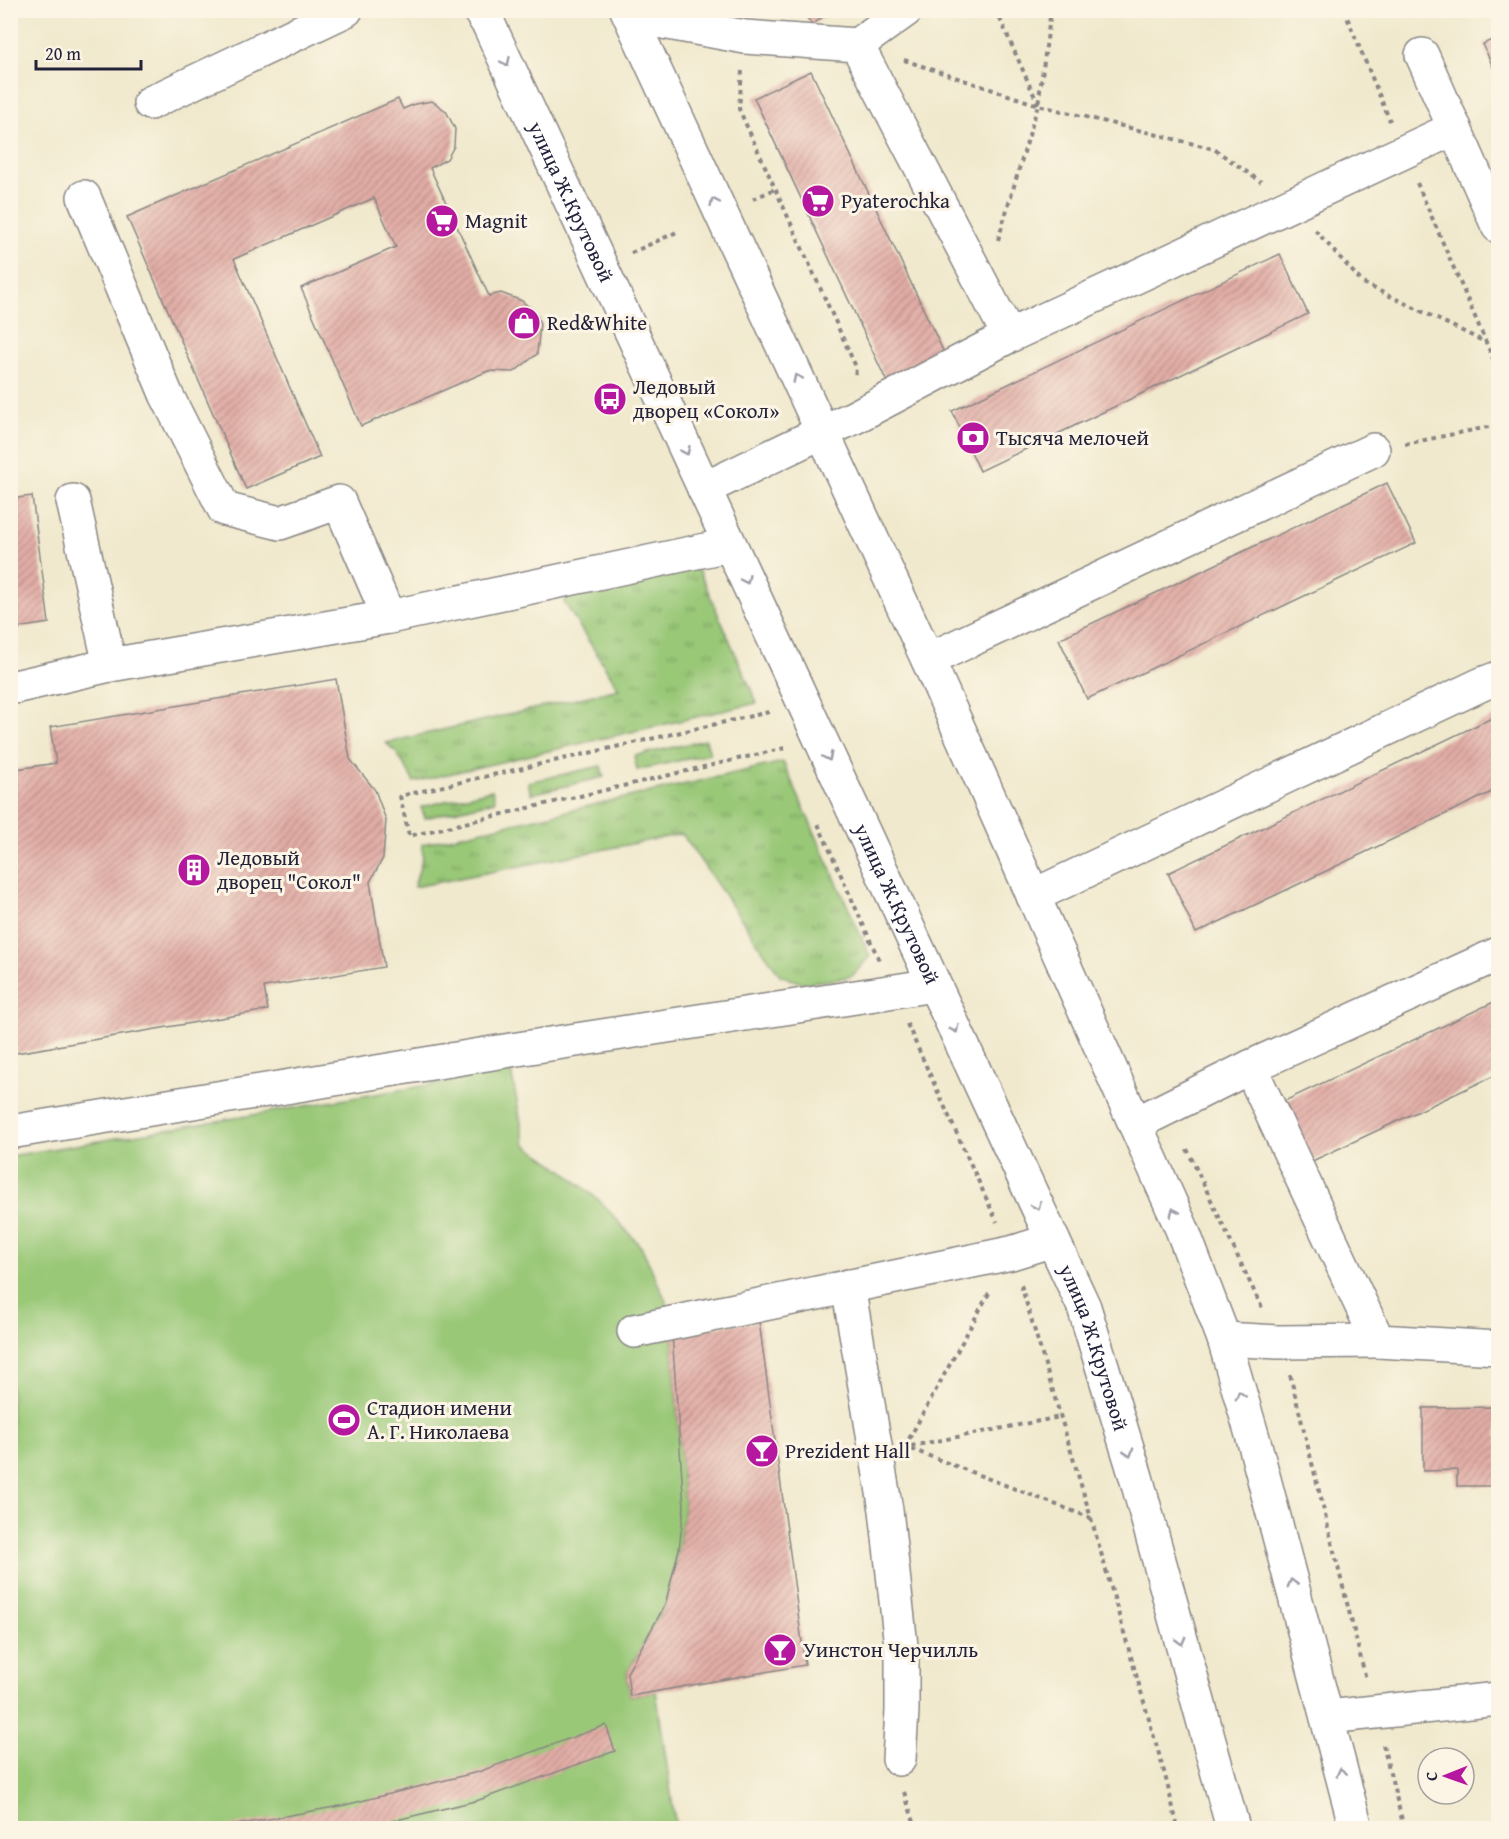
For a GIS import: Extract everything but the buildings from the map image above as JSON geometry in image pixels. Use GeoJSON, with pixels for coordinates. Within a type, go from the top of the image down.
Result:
{"type":"FeatureCollection","features":[{"type":"Feature","properties":{"kind":"main road"},"geometry":{"type":"LineString","coordinates":[[150,103],[346,10]]}},
{"type":"Feature","properties":{"kind":"main road","name":"улица Ж.Крутовой"},"geometry":{"type":"LineString","coordinates":[[479,10],[489,25],[1084,1307],[1133,1466],[1233,1828]]}},
{"type":"Feature","properties":{"kind":"main road"},"geometry":{"type":"LineString","coordinates":[[628,13],[744,37],[858,45],[906,10]]}},
{"type":"Feature","properties":{"kind":"main road"},"geometry":{"type":"LineString","coordinates":[[628,13],[928,660],[1182,1229],[1224,1339],[1258,1456],[1356,1828]]}},
{"type":"Feature","properties":{"kind":"main road"},"geometry":{"type":"LineString","coordinates":[[858,45],[1009,336]]}},
{"type":"Feature","properties":{"kind":"main road"},"geometry":{"type":"LineString","coordinates":[[1422,55],[1498,226]]}},
{"type":"Feature","properties":{"kind":"main road"},"geometry":{"type":"LineString","coordinates":[[704,489],[854,418],[1009,336],[1455,128]]}},
{"type":"Feature","properties":{"kind":"main road"},"geometry":{"type":"LineString","coordinates":[[84,197],[166,394],[224,508],[280,523],[339,502],[389,617]]}},
{"type":"Feature","properties":{"kind":"main road"},"geometry":{"type":"LineString","coordinates":[[928,660],[1373,450]]}},
{"type":"Feature","properties":{"kind":"main road"},"geometry":{"type":"LineString","coordinates":[[73,501],[110,665]]}},
{"type":"Feature","properties":{"kind":"main road"},"geometry":{"type":"LineString","coordinates":[[10,688],[110,665],[389,617],[729,545]]}},
{"type":"Feature","properties":{"kind":"main road"},"geometry":{"type":"LineString","coordinates":[[1033,896],[1498,678]]}},
{"type":"Feature","properties":{"kind":"main road"},"geometry":{"type":"LineString","coordinates":[[1135,1124],[1250,1067],[1498,954]]}},
{"type":"Feature","properties":{"kind":"main road"},"geometry":{"type":"LineString","coordinates":[[10,1132],[511,1050],[934,985]]}},
{"type":"Feature","properties":{"kind":"main road"},"geometry":{"type":"LineString","coordinates":[[1250,1067],[1378,1341]]}},
{"type":"Feature","properties":{"kind":"main road"},"geometry":{"type":"LineString","coordinates":[[634,1331],[1011,1253],[1053,1240]]}},
{"type":"Feature","properties":{"kind":"main road"},"geometry":{"type":"LineString","coordinates":[[848,1286],[886,1510],[902,1655],[902,1711],[898,1759]]}},
{"type":"Feature","properties":{"kind":"main road"},"geometry":{"type":"LineString","coordinates":[[1224,1339],[1278,1342],[1378,1341],[1498,1348]]}},
{"type":"Feature","properties":{"kind":"main road"},"geometry":{"type":"LineString","coordinates":[[1328,1717],[1498,1699]]}},
{"type":"Feature","properties":{"kind":"path"},"geometry":{"type":"LineString","coordinates":[[996,10],[1038,105]]}},
{"type":"Feature","properties":{"kind":"path"},"geometry":{"type":"LineString","coordinates":[[984,286],[1038,105],[1051,10]]}},
{"type":"Feature","properties":{"kind":"path"},"geometry":{"type":"LineString","coordinates":[[1344,10],[1498,370]]}},
{"type":"Feature","properties":{"kind":"path"},"geometry":{"type":"LineString","coordinates":[[858,45],[1038,105],[1214,149],[1292,204],[1363,283],[1487,344]]}},
{"type":"Feature","properties":{"kind":"path"},"geometry":{"type":"LineString","coordinates":[[753,199],[775,189]]}},
{"type":"Feature","properties":{"kind":"path"},"geometry":{"type":"LineString","coordinates":[[625,256],[680,231]]}},
{"type":"Feature","properties":{"kind":"path"},"geometry":{"type":"LineString","coordinates":[[1373,450],[1498,425]]}},
{"type":"Feature","properties":{"kind":"path"},"geometry":{"type":"LineString","coordinates":[[764,701],[773,721]]}},
{"type":"Feature","properties":{"kind":"path"},"geometry":{"type":"LineString","coordinates":[[769,712],[400,796],[409,836],[785,748],[781,739]]}},
{"type":"Feature","properties":{"kind":"path"},"geometry":{"type":"LineString","coordinates":[[818,822],[1011,1253],[1091,1518],[1165,1775],[1178,1828]]}},
{"type":"Feature","properties":{"kind":"path"},"geometry":{"type":"LineString","coordinates":[[905,1447],[1011,1253]]}},
{"type":"Feature","properties":{"kind":"path"},"geometry":{"type":"LineString","coordinates":[[905,1447],[1060,1417]]}},
{"type":"Feature","properties":{"kind":"path"},"geometry":{"type":"LineString","coordinates":[[905,1447],[1091,1518]]}},
{"type":"Feature","properties":{"kind":"green space"},"geometry":{"type":"Polygon","coordinates":[[[690,568],[700,573],[757,703],[414,782],[397,753],[386,743],[619,689],[564,602],[568,591],[690,568]]]}},
{"type":"Feature","properties":{"kind":"green space"},"geometry":{"type":"Polygon","coordinates":[[[706,740],[710,754],[637,770],[634,756],[706,740]]]}},
{"type":"Feature","properties":{"kind":"green space"},"geometry":{"type":"Polygon","coordinates":[[[783,762],[870,956],[852,976],[801,983],[780,975],[682,834],[414,887],[423,857],[422,844],[783,762]]]}},
{"type":"Feature","properties":{"kind":"green space"},"geometry":{"type":"Polygon","coordinates":[[[601,766],[604,777],[531,794],[528,782],[601,766]]]}},
{"type":"Feature","properties":{"kind":"green space"},"geometry":{"type":"Polygon","coordinates":[[[492,790],[495,801],[425,818],[421,807],[492,790]]]}},
{"type":"Feature","properties":{"kind":"green space","name":"Стадион имени А. Г. Николаева"},"geometry":{"type":"Polygon","coordinates":[[[511,1071],[525,1144],[564,1171],[601,1202],[642,1248],[666,1301],[672,1333],[684,1507],[679,1549],[665,1605],[627,1673],[630,1696],[656,1691],[676,1828],[11,1828],[11,1156],[511,1071]]]}},
{"type":"Feature","properties":{"kind":"place","name":"Pyaterochka"},"geometry":{"type":"Point","coordinates":[818,201]}},
{"type":"Feature","properties":{"kind":"place","name":"Magnit"},"geometry":{"type":"Point","coordinates":[442,221]}},
{"type":"Feature","properties":{"kind":"place","name":"Red&White"},"geometry":{"type":"Point","coordinates":[524,323]}},
{"type":"Feature","properties":{"kind":"place","name":"Ледовый дворец «Сокол»"},"geometry":{"type":"Point","coordinates":[610,399]}},
{"type":"Feature","properties":{"kind":"place","name":"Тысяча мелочей"},"geometry":{"type":"Point","coordinates":[973,438]}},
{"type":"Feature","properties":{"kind":"place","name":"Ледовый дворец \"Сокол\""},"geometry":{"type":"Point","coordinates":[194,870]}},
{"type":"Feature","properties":{"kind":"place","name":"Стадион имени А. Г. Николаева"},"geometry":{"type":"Point","coordinates":[344,1420]}},
{"type":"Feature","properties":{"kind":"place","name":"Prezident Hall"},"geometry":{"type":"Point","coordinates":[762,1451]}},
{"type":"Feature","properties":{"kind":"place","name":"Уинстон Черчилль"},"geometry":{"type":"Point","coordinates":[780,1650]}}]}
